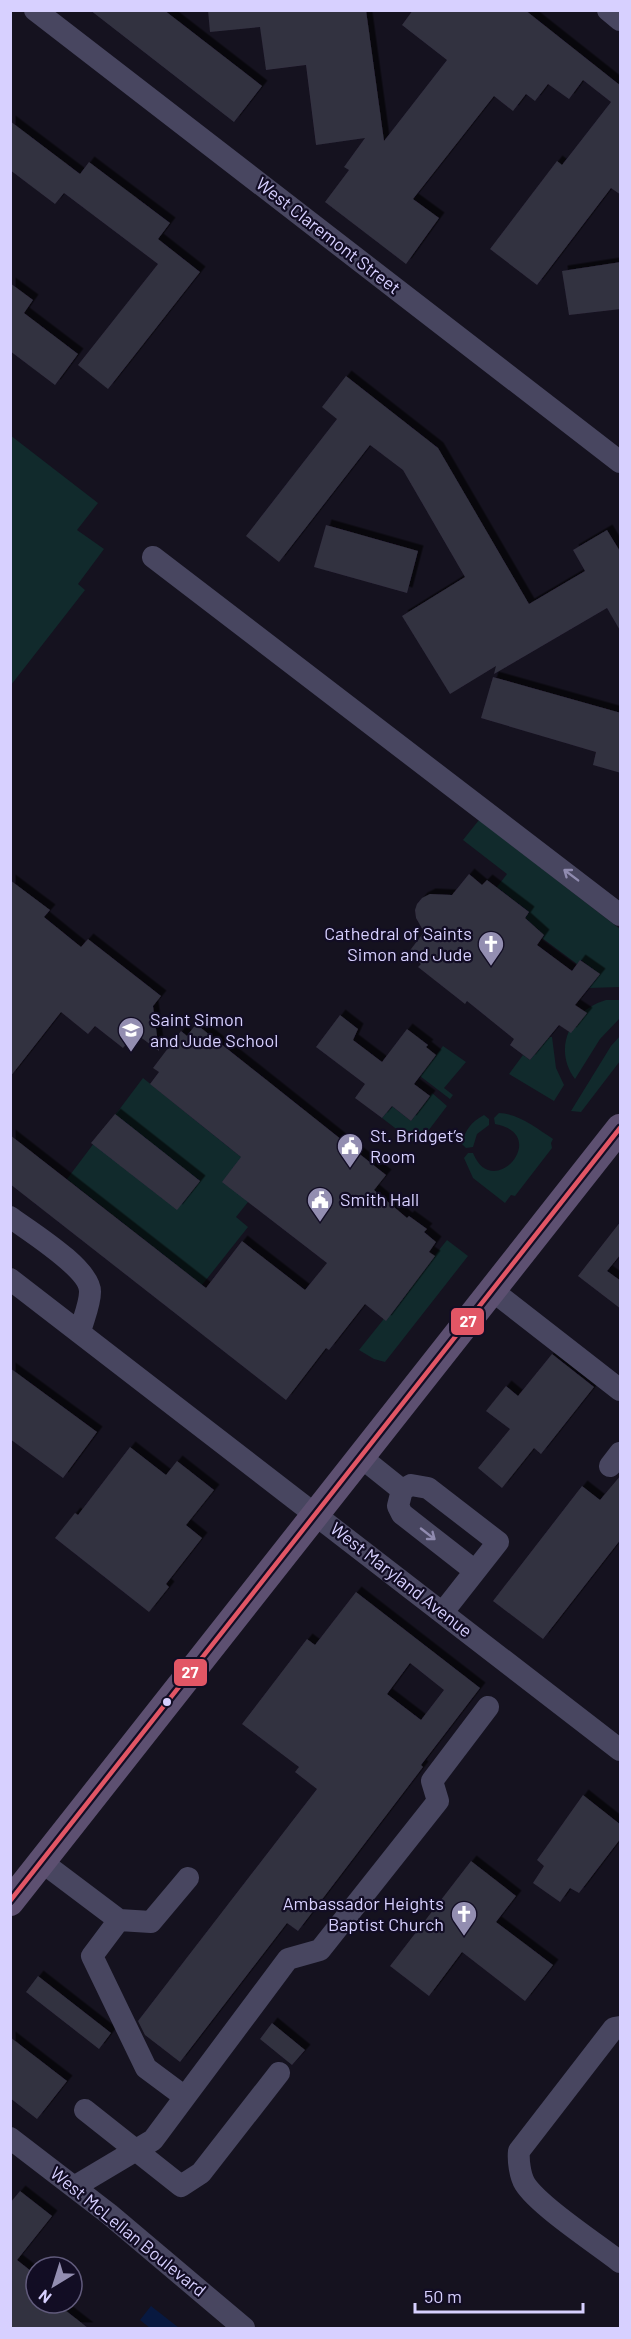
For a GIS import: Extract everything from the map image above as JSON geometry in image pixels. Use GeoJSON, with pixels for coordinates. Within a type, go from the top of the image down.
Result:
{"type":"FeatureCollection","features":[{"type":"Feature","properties":{"kind":"main road"},"geometry":{"type":"LineString","coordinates":[[10,1902],[621,1128]]}},
{"type":"Feature","properties":{"kind":"street","name":"West Claremont Street"},"geometry":{"type":"LineString","coordinates":[[35,10],[621,462]]}},
{"type":"Feature","properties":{"kind":"street"},"geometry":{"type":"LineString","coordinates":[[608,10],[621,20]]}},
{"type":"Feature","properties":{"kind":"street"},"geometry":{"type":"LineString","coordinates":[[153,556],[621,915]]}},
{"type":"Feature","properties":{"kind":"street"},"geometry":{"type":"LineString","coordinates":[[10,1217],[76,1267],[88,1282],[90,1292],[80,1332]]}},
{"type":"Feature","properties":{"kind":"street","name":"West Maryland Avenue"},"geometry":{"type":"LineString","coordinates":[[10,1279],[443,1612],[617,1740]]}},
{"type":"Feature","properties":{"kind":"street"},"geometry":{"type":"LineString","coordinates":[[493,1291],[621,1390]]}},
{"type":"Feature","properties":{"kind":"street"},"geometry":{"type":"LineString","coordinates":[[362,1458],[402,1490]]}},
{"type":"Feature","properties":{"kind":"street"},"geometry":{"type":"LineString","coordinates":[[443,1612],[476,1571],[498,1542],[428,1488],[411,1485],[402,1490],[398,1506],[402,1515],[476,1571]]}},
{"type":"Feature","properties":{"kind":"street"},"geometry":{"type":"LineString","coordinates":[[74,2187],[153,2140],[288,1959],[320,1950],[438,1801],[432,1781],[488,1707]]}},
{"type":"Feature","properties":{"kind":"street"},"geometry":{"type":"LineString","coordinates":[[42,1862],[119,1920],[151,1922],[188,1878]]}},
{"type":"Feature","properties":{"kind":"street"},"geometry":{"type":"LineString","coordinates":[[119,1920],[92,1956],[146,2068],[185,2097]]}},
{"type":"Feature","properties":{"kind":"street"},"geometry":{"type":"LineString","coordinates":[[621,2027],[614,2028],[588,2061],[519,2151],[518,2159],[524,2183],[547,2206],[621,2262]]}},
{"type":"Feature","properties":{"kind":"street"},"geometry":{"type":"LineString","coordinates":[[85,2110],[181,2186],[201,2173],[279,2073]]}},
{"type":"Feature","properties":{"kind":"street","name":"West McLellan Boulevard"},"geometry":{"type":"LineString","coordinates":[[10,2138],[74,2187],[244,2328]]}},
{"type":"Feature","properties":{"kind":"green space"},"geometry":{"type":"Polygon","coordinates":[[[10,435],[98,503],[77,530],[104,549],[78,584],[85,590],[11,685],[10,435]]]}},
{"type":"Feature","properties":{"kind":"green space"},"geometry":{"type":"Polygon","coordinates":[[[479,820],[620,929],[620,987],[588,988],[599,974],[581,960],[577,964],[542,938],[544,935],[525,918],[529,912],[497,887],[507,874],[463,840],[479,820]]]}},
{"type":"Feature","properties":{"kind":"green space"},"geometry":{"type":"Polygon","coordinates":[[[606,1000],[620,1000],[620,1018],[600,1039],[575,1079],[568,1067],[565,1055],[565,1043],[569,1032],[583,1012],[606,1000]]]}},
{"type":"Feature","properties":{"kind":"green space"},"geometry":{"type":"Polygon","coordinates":[[[620,1036],[620,1061],[581,1112],[571,1111],[611,1046],[620,1036]]]}},
{"type":"Feature","properties":{"kind":"green space"},"geometry":{"type":"Polygon","coordinates":[[[549,1037],[552,1037],[556,1068],[564,1085],[554,1101],[509,1074],[523,1055],[530,1060],[549,1037]]]}},
{"type":"Feature","properties":{"kind":"green space"},"geometry":{"type":"Polygon","coordinates":[[[443,1046],[466,1062],[444,1088],[453,1095],[450,1099],[420,1076],[443,1046]]]}},
{"type":"Feature","properties":{"kind":"green space"},"geometry":{"type":"Polygon","coordinates":[[[143,1078],[241,1157],[248,1202],[236,1217],[248,1227],[202,1285],[67,1179],[143,1078]]]}},
{"type":"Feature","properties":{"kind":"green space"},"geometry":{"type":"Polygon","coordinates":[[[432,1093],[447,1106],[422,1139],[412,1141],[382,1118],[392,1106],[411,1121],[432,1093]]]}},
{"type":"Feature","properties":{"kind":"green space"},"geometry":{"type":"Polygon","coordinates":[[[499,1113],[520,1119],[553,1139],[552,1148],[515,1196],[511,1195],[505,1203],[473,1178],[464,1158],[468,1153],[473,1153],[482,1167],[493,1171],[504,1168],[513,1161],[518,1151],[518,1140],[511,1130],[495,1124],[494,1118],[499,1113]]]}},
{"type":"Feature","properties":{"kind":"green space"},"geometry":{"type":"Polygon","coordinates":[[[484,1115],[489,1119],[489,1125],[477,1134],[473,1147],[466,1148],[462,1144],[467,1131],[484,1115]]]}},
{"type":"Feature","properties":{"kind":"green space"},"geometry":{"type":"Polygon","coordinates":[[[447,1240],[468,1256],[385,1362],[374,1359],[359,1350],[447,1240]]]}},
{"type":"Feature","properties":{"kind":"water"},"geometry":{"type":"Polygon","coordinates":[[[151,2306],[179,2328],[150,2328],[140,2320],[151,2306]]]}},
{"type":"Feature","properties":{"kind":"building"},"geometry":{"type":"Polygon","coordinates":[[[90,10],[164,10],[262,86],[234,122],[90,10]]]}},
{"type":"Feature","properties":{"kind":"building"},"geometry":{"type":"Polygon","coordinates":[[[208,10],[366,10],[384,141],[447,60],[402,25],[413,10],[525,10],[621,86],[621,195],[611,188],[537,285],[490,249],[557,161],[562,165],[611,102],[583,80],[569,99],[548,84],[535,101],[526,94],[513,111],[494,96],[413,199],[439,218],[406,264],[325,202],[349,170],[344,167],[365,138],[316,145],[306,65],[266,70],[260,27],[210,32],[208,10]]]}},
{"type":"Feature","properties":{"kind":"building"},"geometry":{"type":"Polygon","coordinates":[[[10,121],[80,174],[89,162],[170,223],[158,239],[200,272],[108,389],[78,365],[158,264],[64,193],[55,204],[10,170],[10,121]]]}},
{"type":"Feature","properties":{"kind":"building"},"geometry":{"type":"Polygon","coordinates":[[[621,262],[621,309],[569,315],[562,271],[621,262]]]}},
{"type":"Feature","properties":{"kind":"building"},"geometry":{"type":"Polygon","coordinates":[[[10,283],[33,300],[24,313],[78,354],[55,385],[10,351],[10,283]]]}},
{"type":"Feature","properties":{"kind":"building"},"geometry":{"type":"Polygon","coordinates":[[[346,376],[438,448],[529,604],[585,571],[573,550],[607,530],[621,553],[621,632],[607,608],[494,674],[496,666],[450,694],[402,616],[465,577],[403,470],[370,445],[279,562],[246,536],[337,419],[322,407],[346,376]]]}},
{"type":"Feature","properties":{"kind":"building"},"geometry":{"type":"Polygon","coordinates":[[[326,525],[418,551],[407,593],[314,567],[326,525]]]}},
{"type":"Feature","properties":{"kind":"building"},"geometry":{"type":"Polygon","coordinates":[[[493,677],[621,713],[621,773],[593,765],[596,752],[481,718],[493,677]]]}},
{"type":"Feature","properties":{"kind":"building","name":"Cathedral of Saints Simon and Jude"},"geometry":{"type":"Polygon","coordinates":[[[469,874],[482,885],[487,880],[529,912],[525,918],[544,935],[537,945],[572,971],[580,960],[600,974],[575,1005],[587,1013],[571,1033],[559,1025],[530,1060],[510,1045],[514,1039],[467,1001],[465,1004],[418,967],[421,964],[408,953],[424,932],[416,918],[417,904],[430,894],[452,895],[469,874]]]}},
{"type":"Feature","properties":{"kind":"building"},"geometry":{"type":"Polygon","coordinates":[[[10,880],[50,910],[44,917],[81,947],[88,939],[161,996],[153,1006],[159,1051],[135,1033],[123,1048],[95,1026],[88,1034],[61,1012],[10,1077],[10,880]]]}},
{"type":"Feature","properties":{"kind":"building"},"geometry":{"type":"Polygon","coordinates":[[[340,1015],[358,1029],[353,1040],[382,1062],[407,1029],[428,1045],[426,1047],[436,1055],[414,1084],[430,1096],[411,1121],[392,1106],[382,1118],[355,1098],[365,1084],[316,1047],[340,1015]]]}},
{"type":"Feature","properties":{"kind":"building"},"geometry":{"type":"Polygon","coordinates":[[[196,1024],[386,1175],[374,1190],[407,1218],[409,1216],[427,1229],[424,1232],[436,1242],[429,1252],[435,1256],[386,1321],[365,1304],[329,1350],[326,1348],[286,1400],[10,1184],[10,1135],[206,1288],[242,1241],[305,1290],[327,1263],[222,1182],[241,1157],[150,1084],[159,1072],[153,1068],[181,1031],[187,1036],[196,1024]]]}},
{"type":"Feature","properties":{"kind":"building"},"geometry":{"type":"Polygon","coordinates":[[[115,1114],[200,1181],[177,1210],[91,1143],[115,1114]]]}},
{"type":"Feature","properties":{"kind":"building"},"geometry":{"type":"Polygon","coordinates":[[[621,1221],[621,1254],[607,1271],[621,1281],[621,1309],[578,1276],[621,1221]]]}},
{"type":"Feature","properties":{"kind":"building"},"geometry":{"type":"Polygon","coordinates":[[[552,1354],[594,1387],[541,1454],[534,1448],[502,1488],[478,1468],[510,1429],[486,1411],[506,1386],[518,1396],[552,1354]]]}},
{"type":"Feature","properties":{"kind":"building"},"geometry":{"type":"Polygon","coordinates":[[[10,1368],[97,1432],[63,1478],[10,1439],[10,1368]]]}},
{"type":"Feature","properties":{"kind":"building"},"geometry":{"type":"Polygon","coordinates":[[[130,1447],[166,1475],[177,1461],[214,1490],[186,1525],[202,1538],[166,1584],[169,1587],[149,1612],[55,1538],[75,1513],[78,1515],[130,1447]]]}},
{"type":"Feature","properties":{"kind":"building"},"geometry":{"type":"Polygon","coordinates":[[[621,1475],[621,1539],[543,1639],[493,1601],[582,1486],[600,1500],[621,1475]]]}},
{"type":"Feature","properties":{"kind":"building"},"geometry":{"type":"Polygon","coordinates":[[[356,1592],[480,1688],[298,1931],[287,1923],[180,2062],[145,2035],[138,2021],[317,1789],[295,1772],[299,1767],[242,1724],[307,1639],[315,1645],[356,1592]],[[410,1663],[387,1694],[421,1720],[444,1690],[410,1663]]]}},
{"type":"Feature","properties":{"kind":"building"},"geometry":{"type":"Polygon","coordinates":[[[583,1795],[621,1825],[621,1838],[579,1893],[570,1888],[560,1902],[533,1883],[544,1866],[537,1860],[583,1795]]]}},
{"type":"Feature","properties":{"kind":"building","name":"Ambassador Heights Baptist Church"},"geometry":{"type":"Polygon","coordinates":[[[471,1861],[516,1896],[496,1922],[553,1965],[525,2001],[462,1952],[429,1996],[390,1966],[471,1861]]]}},
{"type":"Feature","properties":{"kind":"building"},"geometry":{"type":"Polygon","coordinates":[[[38,1976],[111,2033],[99,2049],[26,1992],[38,1976]]]}},
{"type":"Feature","properties":{"kind":"building"},"geometry":{"type":"Polygon","coordinates":[[[272,2023],[305,2050],[292,2065],[260,2039],[272,2023]]]}},
{"type":"Feature","properties":{"kind":"building"},"geometry":{"type":"Polygon","coordinates":[[[10,2037],[67,2081],[37,2119],[10,2098],[10,2037]]]}},
{"type":"Feature","properties":{"kind":"building"},"geometry":{"type":"Polygon","coordinates":[[[20,2191],[52,2216],[17,2260],[24,2266],[24,2315],[71,2315],[88,2328],[10,2328],[10,2203],[20,2191]]]}},
{"type":"Feature","properties":{"kind":"transit line","name":"27"},"geometry":{"type":"LineString","coordinates":[[10,1901],[620,1128]]}},
{"type":"Feature","properties":{"kind":"place","name":"Cathedral of Saints Simon and Jude"},"geometry":{"type":"Point","coordinates":[491,967]}},
{"type":"Feature","properties":{"kind":"place","name":"Saint Simon and Jude School"},"geometry":{"type":"Point","coordinates":[131,1053]}},
{"type":"Feature","properties":{"kind":"place","name":"St. Bridget’s Room"},"geometry":{"type":"Point","coordinates":[350,1169]}},
{"type":"Feature","properties":{"kind":"place","name":"Smith Hall"},"geometry":{"type":"Point","coordinates":[320,1223]}},
{"type":"Feature","properties":{"kind":"place","name":"Ambassador Heights Baptist Church"},"geometry":{"type":"Point","coordinates":[464,1937]}}]}
